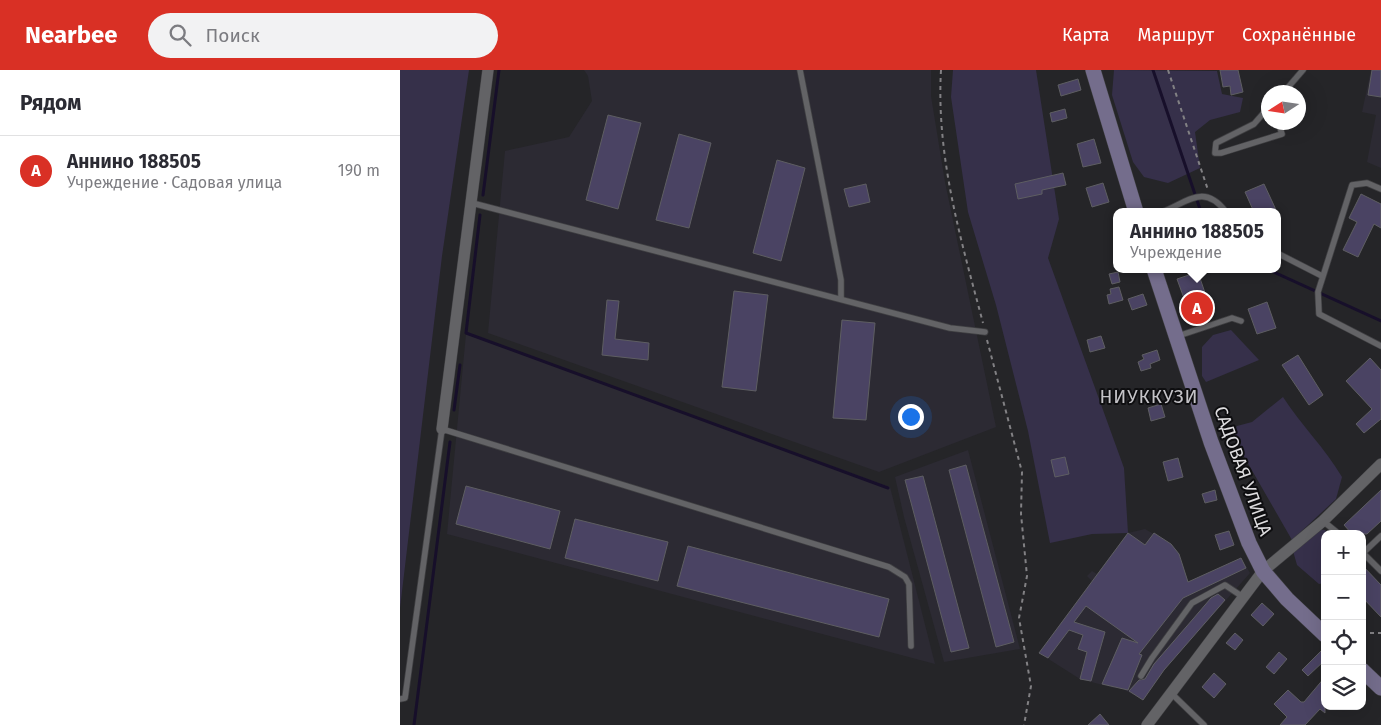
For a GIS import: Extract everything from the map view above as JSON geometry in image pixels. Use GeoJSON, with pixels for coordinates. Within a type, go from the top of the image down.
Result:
{"type":"FeatureCollection","features":[{"type":"Feature","properties":{"kind":"main road"},"geometry":{"type":"LineString","coordinates":[[1093,70],[1135,208]]}},
{"type":"Feature","properties":{"kind":"main road","name":"САДОВАЯ УЛИЦА"},"geometry":{"type":"LineString","coordinates":[[1155,273],[1237,514],[1263,571],[1287,599],[1321,631]]}},
{"type":"Feature","properties":{"kind":"main road"},"geometry":{"type":"LineString","coordinates":[[1366,673],[1381,686]]}},
{"type":"Feature","properties":{"kind":"street"},"geometry":{"type":"LineString","coordinates":[[442,429],[488,70]]}},
{"type":"Feature","properties":{"kind":"street"},"geometry":{"type":"LineString","coordinates":[[1147,725],[1263,571],[1323,521],[1381,464]]}},
{"type":"Feature","properties":{"kind":"lane"},"geometry":{"type":"LineString","coordinates":[[800,70],[841,280],[842,300]]}},
{"type":"Feature","properties":{"kind":"lane"},"geometry":{"type":"LineString","coordinates":[[1290,85],[1303,70]]}},
{"type":"Feature","properties":{"kind":"lane"},"geometry":{"type":"LineString","coordinates":[[1261,116],[1254,124],[1216,143],[1216,152],[1221,154],[1282,134],[1281,130]]}},
{"type":"Feature","properties":{"kind":"lane"},"geometry":{"type":"LineString","coordinates":[[1381,189],[1367,183],[1352,186],[1318,292],[1318,314],[1381,346]]}},
{"type":"Feature","properties":{"kind":"lane"},"geometry":{"type":"LineString","coordinates":[[1171,208],[1196,197],[1210,197],[1218,201],[1223,208]]}},
{"type":"Feature","properties":{"kind":"lane"},"geometry":{"type":"LineString","coordinates":[[472,203],[950,328],[985,332]]}},
{"type":"Feature","properties":{"kind":"lane"},"geometry":{"type":"LineString","coordinates":[[1281,255],[1322,276]]}},
{"type":"Feature","properties":{"kind":"lane"},"geometry":{"type":"LineString","coordinates":[[1176,337],[1232,318],[1241,320]]}},
{"type":"Feature","properties":{"kind":"lane"},"geometry":{"type":"LineString","coordinates":[[400,699],[405,698],[442,429],[889,567],[905,577],[909,584],[911,646]]}},
{"type":"Feature","properties":{"kind":"lane"},"geometry":{"type":"LineString","coordinates":[[1323,521],[1334,530]]}},
{"type":"Feature","properties":{"kind":"lane"},"geometry":{"type":"LineString","coordinates":[[1366,550],[1381,536]]}},
{"type":"Feature","properties":{"kind":"lane"},"geometry":{"type":"LineString","coordinates":[[1366,556],[1381,571]]}},
{"type":"Feature","properties":{"kind":"lane"},"geometry":{"type":"LineString","coordinates":[[1141,676],[1192,603],[1225,585],[1243,597]]}},
{"type":"Feature","properties":{"kind":"lane"},"geometry":{"type":"LineString","coordinates":[[1171,693],[1204,725]]}},
{"type":"Feature","properties":{"kind":"path"},"geometry":{"type":"LineString","coordinates":[[941,70],[944,152],[951,203],[1022,472],[1021,514],[1026,576],[1019,618],[1031,686],[1024,725]]}},
{"type":"Feature","properties":{"kind":"path"},"geometry":{"type":"LineString","coordinates":[[1168,70],[1210,197]]}},
{"type":"Feature","properties":{"kind":"path"},"geometry":{"type":"LineString","coordinates":[[1366,633],[1381,633]]}},
{"type":"Feature","properties":{"kind":"shaded area"},"geometry":{"type":"Polygon","coordinates":[[[400,70],[469,70],[442,256],[400,608],[400,70]]]}},
{"type":"Feature","properties":{"kind":"shaded area"},"geometry":{"type":"Polygon","coordinates":[[[584,70],[931,70],[931,96],[945,182],[996,427],[879,472],[488,333],[505,151],[569,137],[592,101],[588,76],[584,70]]]}},
{"type":"Feature","properties":{"kind":"shaded area"},"geometry":{"type":"Polygon","coordinates":[[[953,70],[1036,70],[1059,219],[1048,258],[1124,468],[1128,533],[1092,534],[1050,543],[1028,431],[996,305],[968,212],[951,97],[953,70]]]}},
{"type":"Feature","properties":{"kind":"shaded area"},"geometry":{"type":"Polygon","coordinates":[[[1114,70],[1217,71],[1222,94],[1243,98],[1240,112],[1210,120],[1195,132],[1200,168],[1168,183],[1144,177],[1133,162],[1112,95],[1114,70]]]}},
{"type":"Feature","properties":{"kind":"shaded area"},"geometry":{"type":"Polygon","coordinates":[[[1371,70],[1381,70],[1381,168],[1367,162],[1376,115],[1362,112],[1371,70]]]}},
{"type":"Feature","properties":{"kind":"shaded area"},"geometry":{"type":"Polygon","coordinates":[[[1231,330],[1259,360],[1206,382],[1202,376],[1202,347],[1213,335],[1231,330]]]}},
{"type":"Feature","properties":{"kind":"shaded area"},"geometry":{"type":"Polygon","coordinates":[[[466,334],[890,487],[935,664],[447,534],[466,334]]]}},
{"type":"Feature","properties":{"kind":"shaded area"},"geometry":{"type":"Polygon","coordinates":[[[1283,397],[1342,477],[1336,499],[1292,540],[1238,446],[1233,433],[1237,426],[1252,422],[1283,397]]]}},
{"type":"Feature","properties":{"kind":"shaded area"},"geometry":{"type":"Polygon","coordinates":[[[968,450],[1020,649],[944,662],[904,517],[895,477],[968,450]]]}},
{"type":"Feature","properties":{"kind":"shaded area"},"geometry":{"type":"Polygon","coordinates":[[[1145,529],[1171,544],[1179,554],[1185,575],[1181,585],[1241,558],[1250,573],[1164,670],[1143,700],[1117,686],[1114,688],[1080,679],[1039,653],[1092,581],[1087,576],[1092,571],[1097,574],[1128,533],[1145,529]]]}},
{"type":"Feature","properties":{"kind":"shaded area"},"geometry":{"type":"Polygon","coordinates":[[[1317,529],[1325,530],[1321,530],[1321,584],[1297,565],[1293,551],[1317,529]]]}},
{"type":"Feature","properties":{"kind":"building"},"geometry":{"type":"Polygon","coordinates":[[[1220,70],[1238,70],[1243,92],[1231,95],[1230,86],[1223,87],[1220,70]]]}},
{"type":"Feature","properties":{"kind":"building"},"geometry":{"type":"Polygon","coordinates":[[[1372,70],[1381,70],[1381,97],[1368,95],[1372,70]]]}},
{"type":"Feature","properties":{"kind":"building"},"geometry":{"type":"Polygon","coordinates":[[[1078,79],[1081,90],[1061,96],[1058,85],[1078,79]]]}},
{"type":"Feature","properties":{"kind":"building"},"geometry":{"type":"Polygon","coordinates":[[[1065,109],[1067,118],[1052,122],[1050,113],[1065,109]]]}},
{"type":"Feature","properties":{"kind":"building"},"geometry":{"type":"Polygon","coordinates":[[[608,115],[641,123],[618,209],[586,200],[608,115]]]}},
{"type":"Feature","properties":{"kind":"building"},"geometry":{"type":"Polygon","coordinates":[[[679,134],[711,143],[689,228],[656,220],[679,134]]]}},
{"type":"Feature","properties":{"kind":"building"},"geometry":{"type":"Polygon","coordinates":[[[1094,139],[1101,163],[1083,167],[1077,144],[1094,139]]]}},
{"type":"Feature","properties":{"kind":"building"},"geometry":{"type":"Polygon","coordinates":[[[777,160],[805,168],[781,261],[753,253],[777,160]]]}},
{"type":"Feature","properties":{"kind":"building"},"geometry":{"type":"Polygon","coordinates":[[[1063,173],[1066,185],[1042,190],[1042,194],[1018,199],[1015,184],[1063,173]]]}},
{"type":"Feature","properties":{"kind":"building"},"geometry":{"type":"Polygon","coordinates":[[[1103,183],[1109,202],[1092,207],[1086,188],[1103,183]]]}},
{"type":"Feature","properties":{"kind":"building"},"geometry":{"type":"Polygon","coordinates":[[[866,184],[870,202],[849,207],[844,189],[866,184]]]}},
{"type":"Feature","properties":{"kind":"building"},"geometry":{"type":"Polygon","coordinates":[[[1264,184],[1275,208],[1252,208],[1245,192],[1264,184]]]}},
{"type":"Feature","properties":{"kind":"building"},"geometry":{"type":"Polygon","coordinates":[[[1361,194],[1381,204],[1381,228],[1374,224],[1358,257],[1343,250],[1357,222],[1349,218],[1361,194]]]}},
{"type":"Feature","properties":{"kind":"building"},"geometry":{"type":"Polygon","coordinates":[[[1118,273],[1120,282],[1112,284],[1109,274],[1118,273]]]}},
{"type":"Feature","properties":{"kind":"building"},"geometry":{"type":"Polygon","coordinates":[[[1198,273],[1209,305],[1189,312],[1177,279],[1198,273]]]}},
{"type":"Feature","properties":{"kind":"building"},"geometry":{"type":"Polygon","coordinates":[[[1119,287],[1123,300],[1109,304],[1107,295],[1111,294],[1110,289],[1119,287]]]}},
{"type":"Feature","properties":{"kind":"building"},"geometry":{"type":"Polygon","coordinates":[[[734,291],[768,295],[756,391],[722,387],[734,291]]]}},
{"type":"Feature","properties":{"kind":"building"},"geometry":{"type":"Polygon","coordinates":[[[1143,294],[1147,305],[1132,310],[1128,299],[1143,294]]]}},
{"type":"Feature","properties":{"kind":"building"},"geometry":{"type":"Polygon","coordinates":[[[607,300],[619,301],[615,339],[649,343],[648,360],[602,355],[607,300]]]}},
{"type":"Feature","properties":{"kind":"building"},"geometry":{"type":"Polygon","coordinates":[[[1267,302],[1276,328],[1257,334],[1248,309],[1267,302]]]}},
{"type":"Feature","properties":{"kind":"building"},"geometry":{"type":"Polygon","coordinates":[[[842,320],[875,323],[866,420],[833,418],[842,320]]]}},
{"type":"Feature","properties":{"kind":"building"},"geometry":{"type":"Polygon","coordinates":[[[1101,336],[1105,348],[1090,352],[1087,340],[1101,336]]]}},
{"type":"Feature","properties":{"kind":"building"},"geometry":{"type":"Polygon","coordinates":[[[1157,350],[1160,360],[1150,364],[1151,368],[1141,371],[1138,362],[1144,359],[1142,355],[1157,350]]]}},
{"type":"Feature","properties":{"kind":"building"},"geometry":{"type":"Polygon","coordinates":[[[1298,355],[1323,395],[1309,405],[1282,365],[1298,355]]]}},
{"type":"Feature","properties":{"kind":"building"},"geometry":{"type":"Polygon","coordinates":[[[1370,358],[1381,370],[1381,419],[1364,433],[1356,424],[1372,409],[1346,381],[1370,358]]]}},
{"type":"Feature","properties":{"kind":"building"},"geometry":{"type":"Polygon","coordinates":[[[1161,404],[1165,417],[1151,421],[1148,408],[1161,404]]]}},
{"type":"Feature","properties":{"kind":"building"},"geometry":{"type":"Polygon","coordinates":[[[1065,457],[1069,474],[1055,477],[1051,460],[1065,457]]]}},
{"type":"Feature","properties":{"kind":"building"},"geometry":{"type":"Polygon","coordinates":[[[1178,458],[1183,477],[1168,481],[1163,462],[1178,458]]]}},
{"type":"Feature","properties":{"kind":"building"},"geometry":{"type":"Polygon","coordinates":[[[966,465],[1014,642],[996,647],[949,470],[966,465]]]}},
{"type":"Feature","properties":{"kind":"building"},"geometry":{"type":"Polygon","coordinates":[[[923,476],[969,648],[951,652],[905,480],[923,476]]]}},
{"type":"Feature","properties":{"kind":"building"},"geometry":{"type":"Polygon","coordinates":[[[466,486],[560,511],[550,549],[456,524],[466,486]]]}},
{"type":"Feature","properties":{"kind":"building"},"geometry":{"type":"Polygon","coordinates":[[[1215,490],[1217,500],[1205,503],[1202,494],[1215,490]]]}},
{"type":"Feature","properties":{"kind":"building"},"geometry":{"type":"Polygon","coordinates":[[[1381,490],[1381,521],[1367,534],[1366,530],[1348,530],[1344,525],[1381,490]]]}},
{"type":"Feature","properties":{"kind":"building"},"geometry":{"type":"Polygon","coordinates":[[[575,519],[668,542],[658,581],[565,558],[575,519]]]}},
{"type":"Feature","properties":{"kind":"building"},"geometry":{"type":"Polygon","coordinates":[[[1229,531],[1234,545],[1220,550],[1215,535],[1229,531]]]}},
{"type":"Feature","properties":{"kind":"building"},"geometry":{"type":"Polygon","coordinates":[[[1128,533],[1145,545],[1154,533],[1171,544],[1179,554],[1188,582],[1241,558],[1246,568],[1183,598],[1139,654],[1142,655],[1128,690],[1102,684],[1122,638],[1138,643],[1086,606],[1074,622],[1105,632],[1091,681],[1080,679],[1087,652],[1078,649],[1083,635],[1069,630],[1048,658],[1039,653],[1128,533]]]}},
{"type":"Feature","properties":{"kind":"building"},"geometry":{"type":"Polygon","coordinates":[[[688,546],[889,599],[879,637],[677,586],[688,546]]]}},
{"type":"Feature","properties":{"kind":"building"},"geometry":{"type":"Polygon","coordinates":[[[1366,569],[1381,585],[1381,617],[1366,601],[1366,569]]]}},
{"type":"Feature","properties":{"kind":"building"},"geometry":{"type":"Polygon","coordinates":[[[1218,594],[1225,600],[1164,670],[1143,700],[1129,691],[1139,680],[1145,679],[1154,664],[1211,598],[1218,594]]]}},
{"type":"Feature","properties":{"kind":"building"},"geometry":{"type":"Polygon","coordinates":[[[1262,603],[1274,614],[1263,626],[1251,615],[1262,603]]]}},
{"type":"Feature","properties":{"kind":"building"},"geometry":{"type":"Polygon","coordinates":[[[1235,633],[1243,640],[1235,650],[1226,643],[1235,633]]]}},
{"type":"Feature","properties":{"kind":"building"},"geometry":{"type":"Polygon","coordinates":[[[1321,651],[1321,664],[1308,676],[1302,670],[1321,651]]]}},
{"type":"Feature","properties":{"kind":"building"},"geometry":{"type":"Polygon","coordinates":[[[1279,652],[1287,659],[1274,674],[1266,667],[1279,652]]]}},
{"type":"Feature","properties":{"kind":"building"},"geometry":{"type":"Polygon","coordinates":[[[1214,673],[1226,684],[1214,698],[1202,687],[1214,673]]]}},
{"type":"Feature","properties":{"kind":"building"},"geometry":{"type":"Polygon","coordinates":[[[1321,682],[1321,710],[1305,725],[1280,725],[1287,717],[1274,704],[1288,690],[1301,702],[1304,702],[1321,682]]]}},
{"type":"Feature","properties":{"kind":"building"},"geometry":{"type":"Polygon","coordinates":[[[1100,714],[1109,725],[1088,725],[1100,714]]]}},
{"type":"Feature","properties":{"kind":"waterway"},"geometry":{"type":"LineString","coordinates":[[483,195],[499,70]]}},
{"type":"Feature","properties":{"kind":"waterway"},"geometry":{"type":"LineString","coordinates":[[1153,70],[1200,208]]}},
{"type":"Feature","properties":{"kind":"waterway"},"geometry":{"type":"LineString","coordinates":[[480,215],[466,333],[888,488]]}},
{"type":"Feature","properties":{"kind":"waterway"},"geometry":{"type":"LineString","coordinates":[[1276,273],[1381,321]]}},
{"type":"Feature","properties":{"kind":"waterway"},"geometry":{"type":"LineString","coordinates":[[454,410],[460,365]]}},
{"type":"Feature","properties":{"kind":"waterway"},"geometry":{"type":"LineString","coordinates":[[414,725],[450,442]]}},
{"type":"Feature","properties":{"kind":"place","name":"Аннино 188505"},"geometry":{"type":"Point","coordinates":[1197,308]}},
{"type":"Feature","properties":{"kind":"district","name":"НИУККУЗИ"},"geometry":{"type":"Point","coordinates":[1149,396]}}]}
